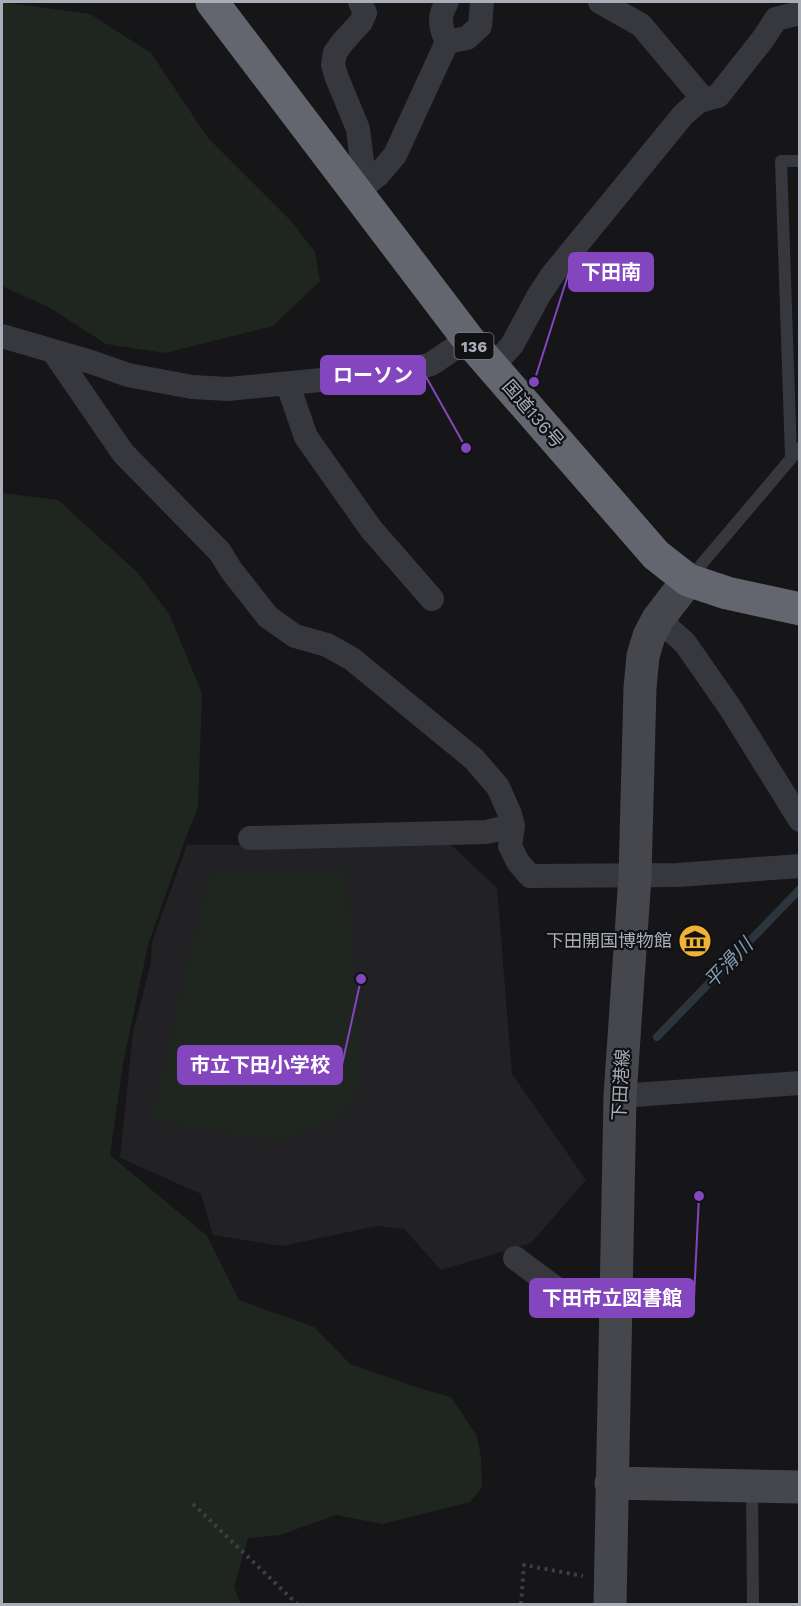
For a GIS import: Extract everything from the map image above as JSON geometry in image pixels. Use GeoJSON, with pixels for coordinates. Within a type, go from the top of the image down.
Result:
{"type":"FeatureCollection","features":[{"type":"Feature","properties":{"kind":"highway","name":"国道136号"},"geometry":{"type":"LineString","coordinates":[[212,2],[360,189],[468,339],[656,555],[688,579],[727,593],[800,609]]}},
{"type":"Feature","properties":{"kind":"main road","name":"下田港線"},"geometry":{"type":"LineString","coordinates":[[611,1593],[611,1483],[620,1096],[635,876],[640,688],[643,656],[649,636],[658,619],[688,579]]}},
{"type":"Feature","properties":{"kind":"main road"},"geometry":{"type":"LineString","coordinates":[[611,1483],[800,1487]]}},
{"type":"Feature","properties":{"kind":"street"},"geometry":{"type":"LineString","coordinates":[[360,2],[365,14],[335,53],[333,65],[358,129],[360,189]]}},
{"type":"Feature","properties":{"kind":"street"},"geometry":{"type":"LineString","coordinates":[[360,189],[378,175],[394,154],[447,42],[440,25],[442,11],[447,2]]}},
{"type":"Feature","properties":{"kind":"street"},"geometry":{"type":"LineString","coordinates":[[447,42],[467,38],[480,26],[482,2]]}},
{"type":"Feature","properties":{"kind":"street"},"geometry":{"type":"LineString","coordinates":[[600,2],[641,25],[704,100]]}},
{"type":"Feature","properties":{"kind":"street"},"geometry":{"type":"LineString","coordinates":[[492,368],[512,345],[553,274],[683,115],[699,101],[718,96],[764,39],[776,19],[800,13]]}},
{"type":"Feature","properties":{"kind":"street"},"geometry":{"type":"LineString","coordinates":[[2,336],[128,375],[192,387],[228,389],[288,385],[403,372],[431,364],[468,339]]}},
{"type":"Feature","properties":{"kind":"street"},"geometry":{"type":"LineString","coordinates":[[53,351],[123,453],[220,552],[231,570],[268,617],[296,636],[327,645],[352,659],[474,759],[498,787],[513,826],[510,846],[518,862],[530,876],[678,875],[800,866]]}},
{"type":"Feature","properties":{"kind":"street"},"geometry":{"type":"LineString","coordinates":[[288,385],[306,437],[371,529],[432,599]]}},
{"type":"Feature","properties":{"kind":"street"},"geometry":{"type":"LineString","coordinates":[[658,619],[685,643],[731,709],[800,820]]}},
{"type":"Feature","properties":{"kind":"street"},"geometry":{"type":"LineString","coordinates":[[250,838],[486,832],[513,826]]}},
{"type":"Feature","properties":{"kind":"street"},"geometry":{"type":"LineString","coordinates":[[620,1096],[800,1083]]}},
{"type":"Feature","properties":{"kind":"street"},"geometry":{"type":"LineString","coordinates":[[515,1258],[569,1298],[616,1306]]}},
{"type":"Feature","properties":{"kind":"lane"},"geometry":{"type":"LineString","coordinates":[[688,579],[795,452],[781,161],[800,161]]}},
{"type":"Feature","properties":{"kind":"lane"},"geometry":{"type":"LineString","coordinates":[[753,1486],[753,1605]]}},
{"type":"Feature","properties":{"kind":"path"},"geometry":{"type":"LineString","coordinates":[[193,1504],[297,1605]]}},
{"type":"Feature","properties":{"kind":"path"},"geometry":{"type":"LineString","coordinates":[[521,1605],[524,1565],[611,1593]]}},
{"type":"Feature","properties":{"kind":"shaded area"},"geometry":{"type":"Polygon","coordinates":[[[2,2],[90,14],[151,53],[208,138],[291,221],[315,252],[320,281],[273,326],[165,353],[106,344],[50,308],[2,286],[2,2]]]}},
{"type":"Feature","properties":{"kind":"shaded area"},"geometry":{"type":"Polygon","coordinates":[[[2,493],[58,500],[138,573],[169,614],[202,693],[198,807],[148,945],[123,1064],[110,1155],[207,1236],[239,1300],[314,1327],[350,1364],[451,1397],[477,1436],[481,1458],[482,1487],[470,1502],[383,1524],[336,1515],[280,1535],[248,1538],[234,1587],[241,1604],[2,1604],[2,493]]]}},
{"type":"Feature","properties":{"kind":"shaded area"},"geometry":{"type":"Polygon","coordinates":[[[450,844],[497,888],[512,1074],[586,1180],[531,1243],[441,1270],[404,1229],[377,1226],[282,1246],[213,1235],[201,1194],[120,1158],[133,1032],[151,963],[152,942],[187,845],[450,844]]]}},
{"type":"Feature","properties":{"kind":"shaded area"},"geometry":{"type":"Polygon","coordinates":[[[346,870],[361,1081],[342,1114],[283,1141],[151,1120],[209,875],[346,870]]]}},
{"type":"Feature","properties":{"kind":"waterway","name":"平滑川"},"geometry":{"type":"LineString","coordinates":[[657,1037],[800,889]]}},
{"type":"Feature","properties":{"kind":"place","name":"下田南"},"geometry":{"type":"Point","coordinates":[534,382]}},
{"type":"Feature","properties":{"kind":"place","name":"ローソン"},"geometry":{"type":"Point","coordinates":[466,448]}},
{"type":"Feature","properties":{"kind":"place","name":"下田開国博物館"},"geometry":{"type":"Point","coordinates":[695,941]}},
{"type":"Feature","properties":{"kind":"place","name":"市立下田小学校"},"geometry":{"type":"Point","coordinates":[361,979]}},
{"type":"Feature","properties":{"kind":"place","name":"下田市立図書館"},"geometry":{"type":"Point","coordinates":[699,1196]}}]}
